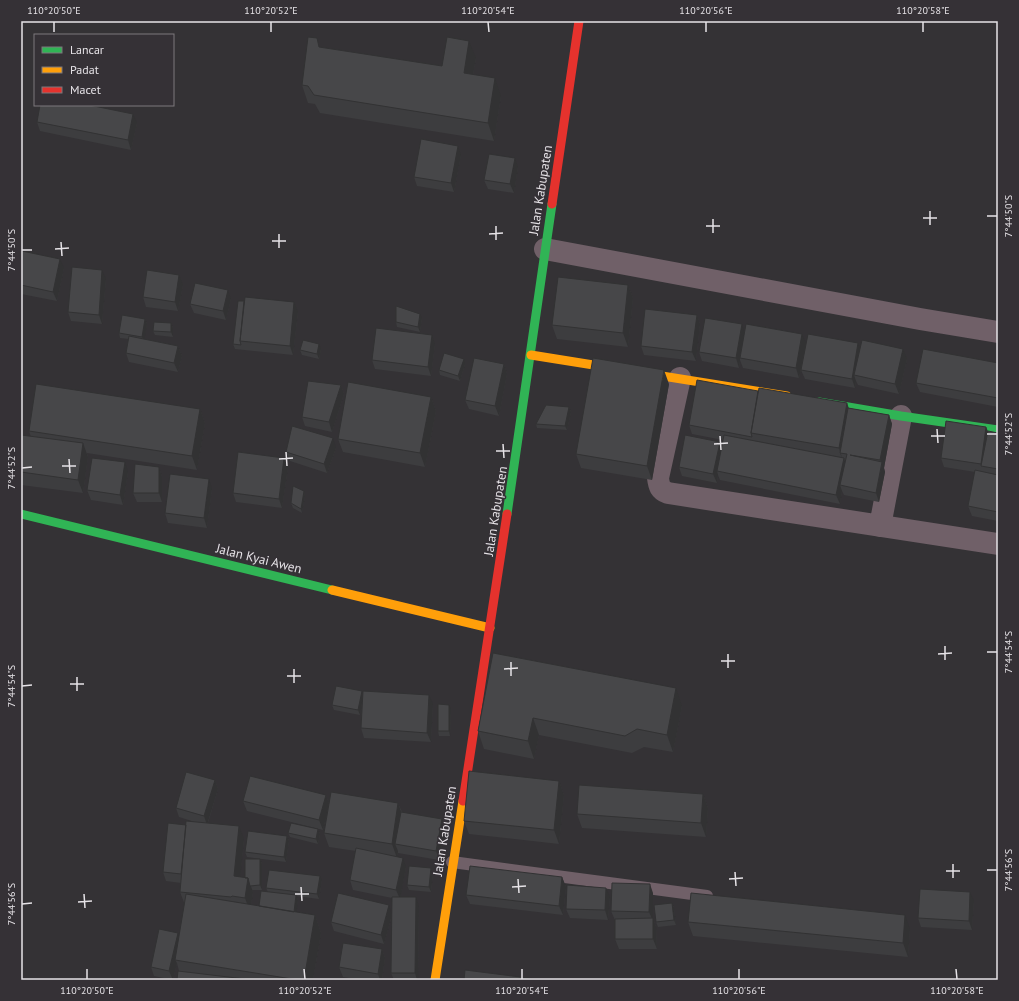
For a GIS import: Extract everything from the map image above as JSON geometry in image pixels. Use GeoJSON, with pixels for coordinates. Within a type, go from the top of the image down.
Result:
{"type":"FeatureCollection","features":[{"type":"Feature","properties":{"kind":"main road","name":"Jalan Kabupaten"},"geometry":{"type":"LineString","coordinates":[[435,980],[531,355],[545,249],[579,21]]}},
{"type":"Feature","properties":{"kind":"main road"},"geometry":{"type":"LineString","coordinates":[[531,355],[680,378],[794,398]]}},
{"type":"Feature","properties":{"kind":"main road"},"geometry":{"type":"LineString","coordinates":[[810,400],[901,416],[998,430]]}},
{"type":"Feature","properties":{"kind":"main road","name":"Jalan Kyai Awen"},"geometry":{"type":"LineString","coordinates":[[21,514],[490,628]]}},
{"type":"Feature","properties":{"kind":"street"},"geometry":{"type":"LineString","coordinates":[[545,249],[920,319],[998,332]]}},
{"type":"Feature","properties":{"kind":"street"},"geometry":{"type":"LineString","coordinates":[[680,378],[658,478],[659,486],[663,491],[998,544]]}},
{"type":"Feature","properties":{"kind":"street"},"geometry":{"type":"LineString","coordinates":[[880,526],[901,416]]}},
{"type":"Feature","properties":{"kind":"lane"},"geometry":{"type":"LineString","coordinates":[[452,862],[721,898]]}},
{"type":"Feature","properties":{"kind":"building"},"geometry":{"type":"Polygon","coordinates":[[[308,37],[317,38],[319,47],[442,66],[447,37],[469,41],[464,73],[495,78],[488,123],[314,95],[308,86],[302,85],[308,37]]]}},
{"type":"Feature","properties":{"kind":"building"},"geometry":{"type":"Polygon","coordinates":[[[40,106],[94,106],[133,114],[128,140],[37,122],[40,106]]]}},
{"type":"Feature","properties":{"kind":"building"},"geometry":{"type":"Polygon","coordinates":[[[421,139],[458,146],[451,183],[414,177],[421,139]]]}},
{"type":"Feature","properties":{"kind":"building"},"geometry":{"type":"Polygon","coordinates":[[[489,154],[515,158],[510,184],[484,180],[489,154]]]}},
{"type":"Feature","properties":{"kind":"building"},"geometry":{"type":"Polygon","coordinates":[[[22,251],[60,259],[53,292],[21,285],[22,251]]]}},
{"type":"Feature","properties":{"kind":"building"},"geometry":{"type":"Polygon","coordinates":[[[72,267],[102,270],[99,315],[68,312],[72,267]]]}},
{"type":"Feature","properties":{"kind":"building"},"geometry":{"type":"Polygon","coordinates":[[[147,270],[179,275],[175,302],[143,297],[147,270]]]}},
{"type":"Feature","properties":{"kind":"building"},"geometry":{"type":"Polygon","coordinates":[[[558,277],[628,285],[623,333],[552,325],[558,277]]]}},
{"type":"Feature","properties":{"kind":"building"},"geometry":{"type":"Polygon","coordinates":[[[195,283],[228,290],[223,311],[190,304],[195,283]]]}},
{"type":"Feature","properties":{"kind":"building"},"geometry":{"type":"Polygon","coordinates":[[[245,297],[294,302],[290,346],[240,341],[245,297]]]}},
{"type":"Feature","properties":{"kind":"building"},"geometry":{"type":"Polygon","coordinates":[[[238,301],[244,301],[240,341],[241,345],[233,344],[238,301]]]}},
{"type":"Feature","properties":{"kind":"building"},"geometry":{"type":"Polygon","coordinates":[[[396,306],[420,314],[418,327],[396,322],[396,306]]]}},
{"type":"Feature","properties":{"kind":"building"},"geometry":{"type":"Polygon","coordinates":[[[645,309],[697,315],[692,352],[641,346],[645,309]]]}},
{"type":"Feature","properties":{"kind":"building"},"geometry":{"type":"Polygon","coordinates":[[[122,315],[145,319],[142,337],[119,333],[122,315]]]}},
{"type":"Feature","properties":{"kind":"building"},"geometry":{"type":"Polygon","coordinates":[[[705,318],[742,324],[736,358],[699,352],[705,318]]]}},
{"type":"Feature","properties":{"kind":"building"},"geometry":{"type":"Polygon","coordinates":[[[154,322],[171,323],[171,332],[153,331],[154,322]]]}},
{"type":"Feature","properties":{"kind":"building"},"geometry":{"type":"Polygon","coordinates":[[[746,324],[802,334],[796,368],[740,358],[746,324]]]}},
{"type":"Feature","properties":{"kind":"building"},"geometry":{"type":"Polygon","coordinates":[[[376,328],[432,335],[428,367],[372,360],[376,328]]]}},
{"type":"Feature","properties":{"kind":"building"},"geometry":{"type":"Polygon","coordinates":[[[808,334],[858,343],[852,379],[801,370],[808,334]]]}},
{"type":"Feature","properties":{"kind":"building"},"geometry":{"type":"Polygon","coordinates":[[[129,336],[178,346],[174,363],[126,353],[129,336]]]}},
{"type":"Feature","properties":{"kind":"building"},"geometry":{"type":"Polygon","coordinates":[[[303,340],[319,344],[317,354],[300,350],[303,340]]]}},
{"type":"Feature","properties":{"kind":"building"},"geometry":{"type":"Polygon","coordinates":[[[862,340],[903,349],[895,384],[854,375],[862,340]]]}},
{"type":"Feature","properties":{"kind":"building"},"geometry":{"type":"Polygon","coordinates":[[[923,349],[998,363],[998,398],[916,383],[923,349]]]}},
{"type":"Feature","properties":{"kind":"building"},"geometry":{"type":"Polygon","coordinates":[[[444,353],[464,359],[458,376],[439,370],[444,353]]]}},
{"type":"Feature","properties":{"kind":"building"},"geometry":{"type":"Polygon","coordinates":[[[474,358],[504,364],[495,406],[465,400],[474,358]]]}},
{"type":"Feature","properties":{"kind":"building"},"geometry":{"type":"Polygon","coordinates":[[[593,358],[664,370],[647,466],[576,454],[593,358]]]}},
{"type":"Feature","properties":{"kind":"building"},"geometry":{"type":"Polygon","coordinates":[[[697,380],[758,391],[751,433],[752,437],[689,425],[697,380]]]}},
{"type":"Feature","properties":{"kind":"building"},"geometry":{"type":"Polygon","coordinates":[[[308,381],[341,385],[329,422],[302,417],[308,381]]]}},
{"type":"Feature","properties":{"kind":"building"},"geometry":{"type":"Polygon","coordinates":[[[348,382],[431,397],[420,453],[338,439],[348,382]]]}},
{"type":"Feature","properties":{"kind":"building"},"geometry":{"type":"Polygon","coordinates":[[[36,384],[200,409],[192,456],[29,431],[36,384]]]}},
{"type":"Feature","properties":{"kind":"building"},"geometry":{"type":"Polygon","coordinates":[[[759,388],[847,403],[839,448],[751,433],[759,388]]]}},
{"type":"Feature","properties":{"kind":"building"},"geometry":{"type":"Polygon","coordinates":[[[546,405],[569,407],[565,426],[536,424],[546,405]]]}},
{"type":"Feature","properties":{"kind":"building"},"geometry":{"type":"Polygon","coordinates":[[[848,408],[889,415],[880,460],[850,455],[882,462],[876,493],[840,485],[847,454],[840,453],[848,408]]]}},
{"type":"Feature","properties":{"kind":"building"},"geometry":{"type":"Polygon","coordinates":[[[946,421],[986,427],[981,464],[941,458],[946,421]]]}},
{"type":"Feature","properties":{"kind":"building"},"geometry":{"type":"Polygon","coordinates":[[[292,426],[333,438],[324,464],[286,452],[292,426]]]}},
{"type":"Feature","properties":{"kind":"building"},"geometry":{"type":"Polygon","coordinates":[[[988,431],[998,433],[998,469],[981,466],[988,431]]]}},
{"type":"Feature","properties":{"kind":"building"},"geometry":{"type":"Polygon","coordinates":[[[21,435],[83,443],[78,480],[21,472],[21,435]]]}},
{"type":"Feature","properties":{"kind":"building"},"geometry":{"type":"Polygon","coordinates":[[[685,435],[720,442],[713,474],[679,467],[685,435]]]}},
{"type":"Feature","properties":{"kind":"building"},"geometry":{"type":"Polygon","coordinates":[[[724,435],[844,458],[836,495],[717,471],[724,435]]]}},
{"type":"Feature","properties":{"kind":"building"},"geometry":{"type":"Polygon","coordinates":[[[238,452],[284,458],[279,499],[233,493],[238,452]]]}},
{"type":"Feature","properties":{"kind":"building"},"geometry":{"type":"Polygon","coordinates":[[[92,458],[125,462],[120,495],[87,490],[92,458]]]}},
{"type":"Feature","properties":{"kind":"building"},"geometry":{"type":"Polygon","coordinates":[[[135,464],[159,467],[159,493],[133,493],[135,464]]]}},
{"type":"Feature","properties":{"kind":"building"},"geometry":{"type":"Polygon","coordinates":[[[975,470],[998,475],[998,512],[968,506],[975,470]]]}},
{"type":"Feature","properties":{"kind":"building"},"geometry":{"type":"Polygon","coordinates":[[[170,474],[209,479],[204,518],[165,513],[170,474]]]}},
{"type":"Feature","properties":{"kind":"building"},"geometry":{"type":"Polygon","coordinates":[[[293,486],[304,491],[301,509],[291,503],[293,486]]]}},
{"type":"Feature","properties":{"kind":"building"},"geometry":{"type":"Polygon","coordinates":[[[493,653],[676,688],[667,735],[637,729],[625,736],[533,718],[528,741],[478,731],[493,653]]]}},
{"type":"Feature","properties":{"kind":"building"},"geometry":{"type":"Polygon","coordinates":[[[336,686],[362,691],[358,710],[332,705],[336,686]]]}},
{"type":"Feature","properties":{"kind":"building"},"geometry":{"type":"Polygon","coordinates":[[[363,691],[429,695],[427,733],[361,728],[363,691]]]}},
{"type":"Feature","properties":{"kind":"building"},"geometry":{"type":"Polygon","coordinates":[[[438,704],[449,705],[449,731],[438,731],[438,704]]]}},
{"type":"Feature","properties":{"kind":"building"},"geometry":{"type":"Polygon","coordinates":[[[469,771],[559,781],[554,830],[464,821],[469,771]]]}},
{"type":"Feature","properties":{"kind":"building"},"geometry":{"type":"Polygon","coordinates":[[[186,772],[215,780],[204,816],[176,808],[186,772]]]}},
{"type":"Feature","properties":{"kind":"building"},"geometry":{"type":"Polygon","coordinates":[[[250,776],[326,795],[319,820],[243,801],[250,776]]]}},
{"type":"Feature","properties":{"kind":"building"},"geometry":{"type":"Polygon","coordinates":[[[579,785],[703,794],[701,823],[577,814],[579,785]]]}},
{"type":"Feature","properties":{"kind":"building"},"geometry":{"type":"Polygon","coordinates":[[[331,792],[398,803],[392,844],[324,833],[331,792]]]}},
{"type":"Feature","properties":{"kind":"building"},"geometry":{"type":"Polygon","coordinates":[[[401,812],[442,819],[436,851],[395,844],[401,812]]]}},
{"type":"Feature","properties":{"kind":"building"},"geometry":{"type":"Polygon","coordinates":[[[186,821],[239,826],[234,876],[248,878],[245,898],[180,892],[186,821]]]}},
{"type":"Feature","properties":{"kind":"building"},"geometry":{"type":"Polygon","coordinates":[[[168,823],[186,825],[181,874],[163,872],[168,823]]]}},
{"type":"Feature","properties":{"kind":"building"},"geometry":{"type":"Polygon","coordinates":[[[291,823],[318,829],[316,839],[288,833],[291,823]]]}},
{"type":"Feature","properties":{"kind":"building"},"geometry":{"type":"Polygon","coordinates":[[[248,831],[287,836],[284,857],[245,852],[248,831]]]}},
{"type":"Feature","properties":{"kind":"building"},"geometry":{"type":"Polygon","coordinates":[[[356,848],[403,858],[396,890],[350,880],[356,848]]]}},
{"type":"Feature","properties":{"kind":"building"},"geometry":{"type":"Polygon","coordinates":[[[245,859],[260,859],[260,885],[250,886],[248,878],[245,878],[245,859]]]}},
{"type":"Feature","properties":{"kind":"building"},"geometry":{"type":"Polygon","coordinates":[[[409,866],[431,868],[429,887],[407,885],[409,866]]]}},
{"type":"Feature","properties":{"kind":"building"},"geometry":{"type":"Polygon","coordinates":[[[470,866],[562,877],[559,906],[466,895],[470,866]]]}},
{"type":"Feature","properties":{"kind":"building"},"geometry":{"type":"Polygon","coordinates":[[[269,870],[320,876],[317,894],[266,888],[269,870]]]}},
{"type":"Feature","properties":{"kind":"building"},"geometry":{"type":"Polygon","coordinates":[[[612,883],[650,884],[649,912],[611,911],[612,883]]]}},
{"type":"Feature","properties":{"kind":"building"},"geometry":{"type":"Polygon","coordinates":[[[567,885],[606,888],[605,910],[566,909],[567,885]]]}},
{"type":"Feature","properties":{"kind":"building"},"geometry":{"type":"Polygon","coordinates":[[[920,889],[970,892],[969,921],[918,918],[920,889]]]}},
{"type":"Feature","properties":{"kind":"building"},"geometry":{"type":"Polygon","coordinates":[[[261,891],[296,895],[294,912],[259,906],[261,891]]]}},
{"type":"Feature","properties":{"kind":"building"},"geometry":{"type":"Polygon","coordinates":[[[338,893],[389,905],[381,935],[331,922],[338,893]]]}},
{"type":"Feature","properties":{"kind":"building"},"geometry":{"type":"Polygon","coordinates":[[[691,893],[905,915],[903,943],[688,922],[691,893]]]}},
{"type":"Feature","properties":{"kind":"building"},"geometry":{"type":"Polygon","coordinates":[[[186,894],[315,915],[304,980],[175,960],[186,894]]]}},
{"type":"Feature","properties":{"kind":"building"},"geometry":{"type":"Polygon","coordinates":[[[392,897],[416,897],[415,973],[391,973],[392,897]]]}},
{"type":"Feature","properties":{"kind":"building"},"geometry":{"type":"Polygon","coordinates":[[[672,903],[674,920],[656,922],[654,905],[672,903]]]}},
{"type":"Feature","properties":{"kind":"building"},"geometry":{"type":"Polygon","coordinates":[[[653,918],[653,939],[615,939],[615,919],[653,918]]]}},
{"type":"Feature","properties":{"kind":"building"},"geometry":{"type":"Polygon","coordinates":[[[159,929],[178,933],[169,971],[151,967],[159,929]]]}},
{"type":"Feature","properties":{"kind":"building"},"geometry":{"type":"Polygon","coordinates":[[[343,943],[382,949],[378,974],[339,967],[343,943]]]}},
{"type":"Feature","properties":{"kind":"building"},"geometry":{"type":"Polygon","coordinates":[[[465,970],[544,980],[464,980],[465,970]]]}},
{"type":"Feature","properties":{"kind":"building"},"geometry":{"type":"Polygon","coordinates":[[[178,971],[245,979],[245,980],[177,980],[178,971]]]}},
{"type":"Feature","properties":{"kind":"traffic: fast"},"geometry":{"type":"LineString","coordinates":[[507,514],[552,204]]}},
{"type":"Feature","properties":{"kind":"traffic: fast"},"geometry":{"type":"LineString","coordinates":[[819,402],[998,430]]}},
{"type":"Feature","properties":{"kind":"traffic: fast"},"geometry":{"type":"LineString","coordinates":[[21,514],[332,590]]}},
{"type":"Feature","properties":{"kind":"traffic: slow"},"geometry":{"type":"LineString","coordinates":[[531,355],[787,396]]}},
{"type":"Feature","properties":{"kind":"traffic: slow"},"geometry":{"type":"LineString","coordinates":[[332,590],[490,628]]}},
{"type":"Feature","properties":{"kind":"traffic: slow"},"geometry":{"type":"LineString","coordinates":[[435,980],[463,801]]}},
{"type":"Feature","properties":{"kind":"traffic: jam"},"geometry":{"type":"LineString","coordinates":[[552,204],[579,21]]}},
{"type":"Feature","properties":{"kind":"traffic: jam"},"geometry":{"type":"LineString","coordinates":[[463,801],[507,514]]}}]}
